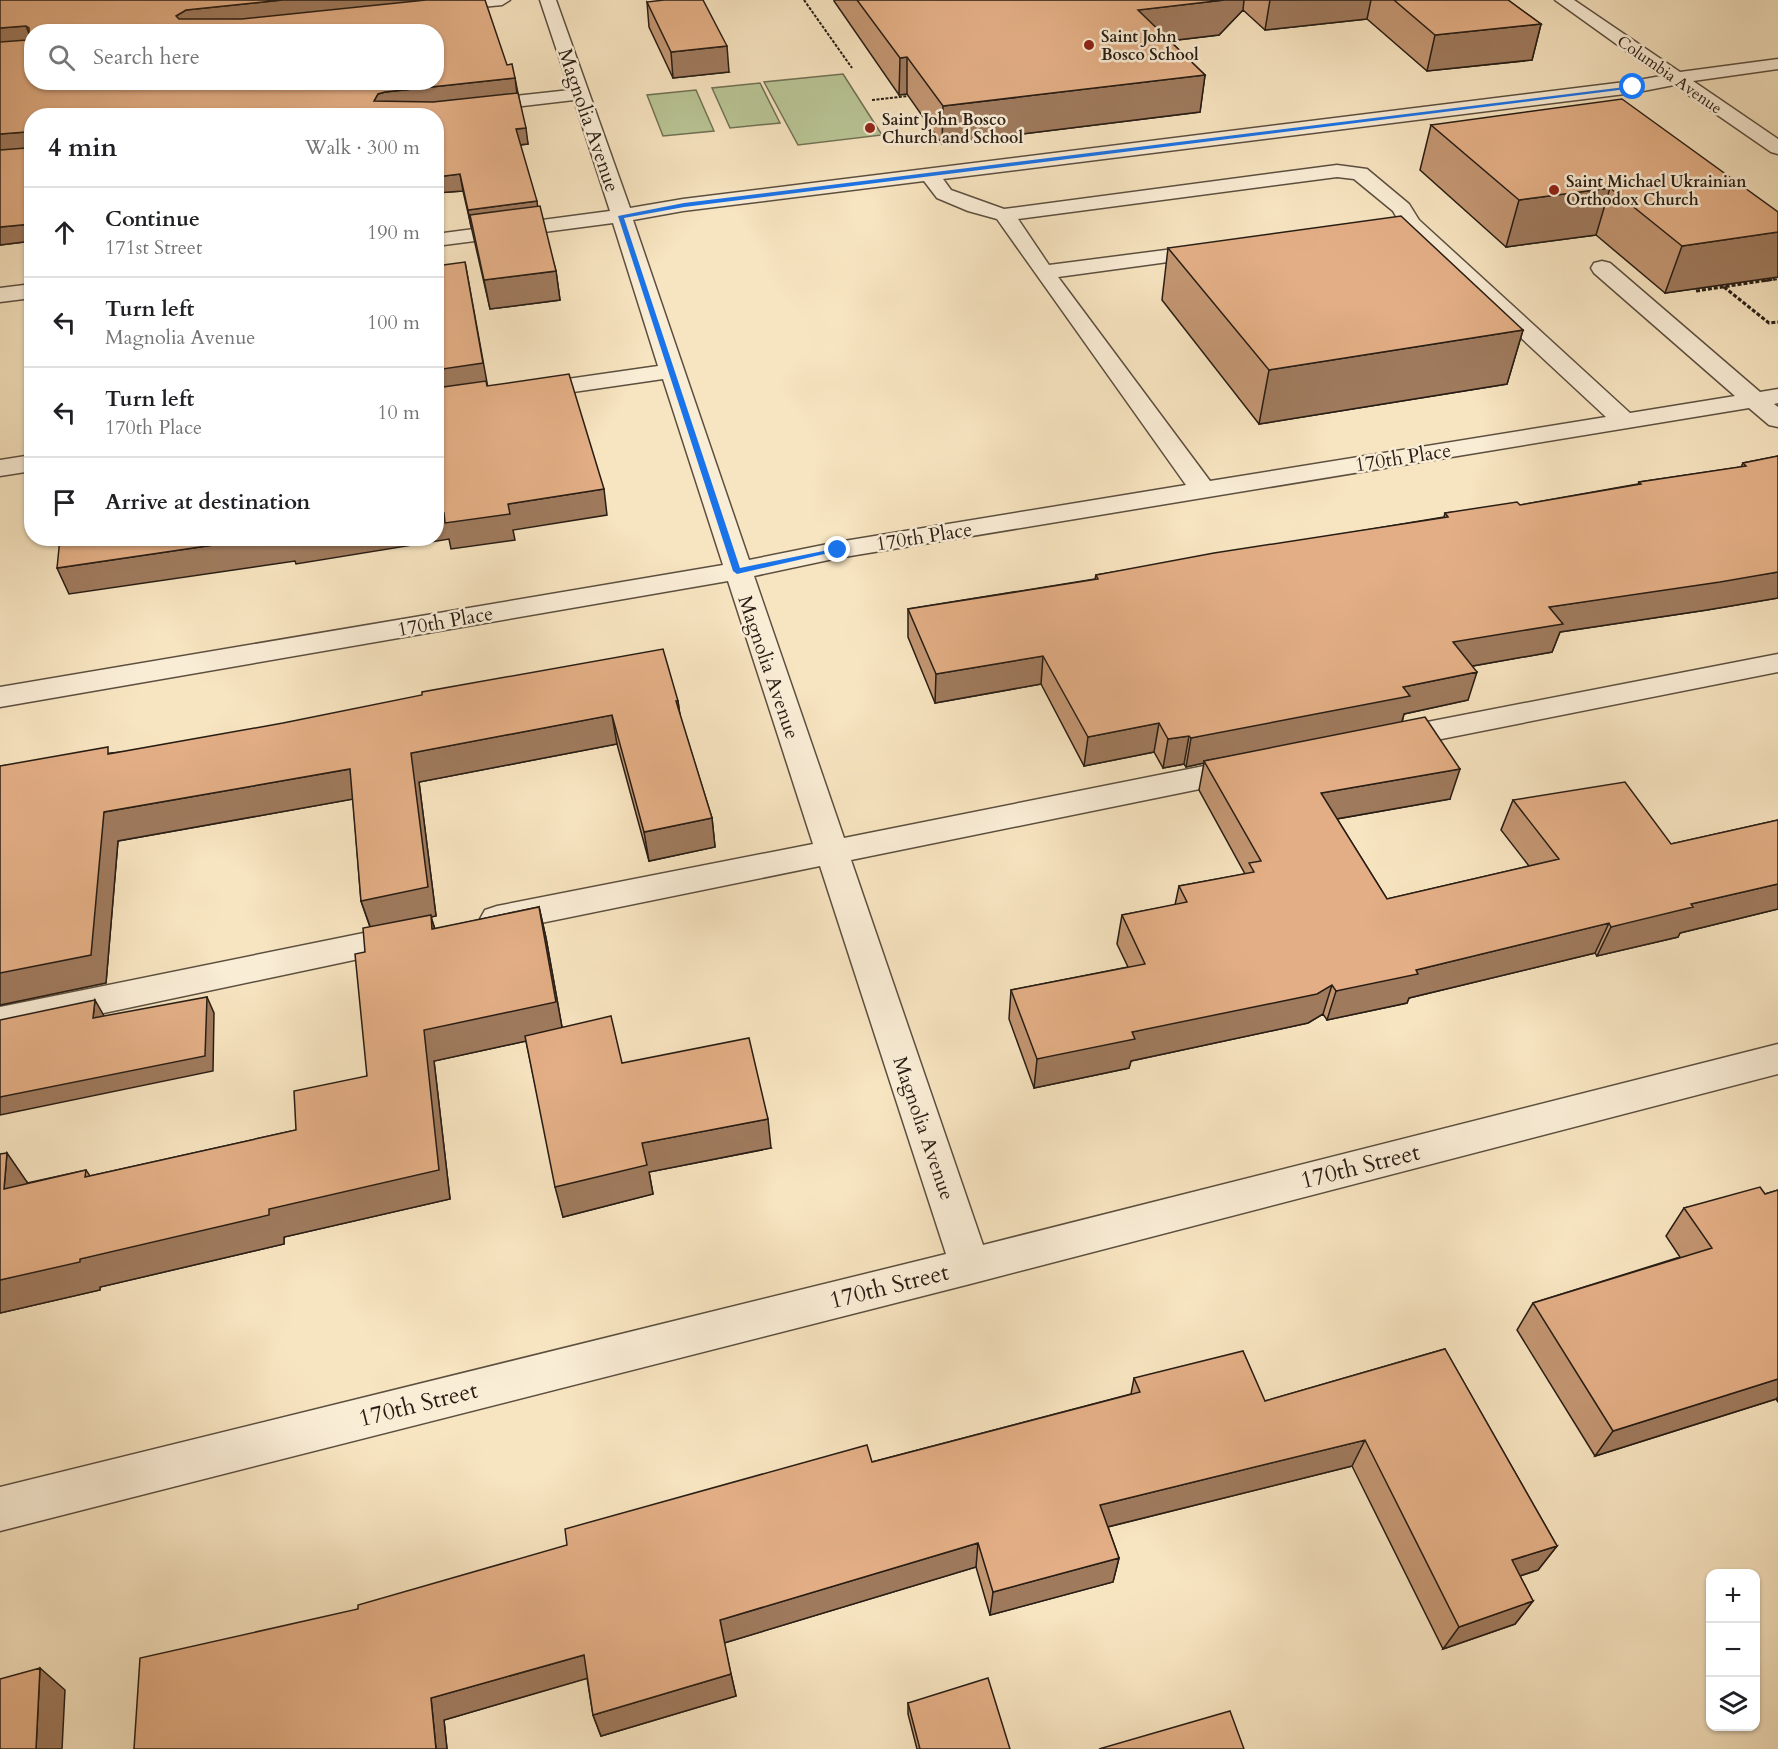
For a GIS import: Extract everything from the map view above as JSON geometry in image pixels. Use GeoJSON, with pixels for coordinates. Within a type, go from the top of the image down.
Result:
{"type":"FeatureCollection","features":[{"type":"Feature","properties":{"kind":"street"},"geometry":{"type":"LineString","coordinates":[[422,8],[502,0]]}},
{"type":"Feature","properties":{"kind":"street","name":"Magnolia Avenue"},"geometry":{"type":"LineString","coordinates":[[548,0],[615,193],[737,571],[970,1266]]}},
{"type":"Feature","properties":{"kind":"street","name":"Columbia Avenue"},"geometry":{"type":"LineString","coordinates":[[1563,0],[1778,148]]}},
{"type":"Feature","properties":{"kind":"street"},"geometry":{"type":"LineString","coordinates":[[444,239],[621,216],[684,205],[1679,80],[1705,73],[1778,64]]}},
{"type":"Feature","properties":{"kind":"street"},"geometry":{"type":"LineString","coordinates":[[444,110],[581,94]]}},
{"type":"Feature","properties":{"kind":"street"},"geometry":{"type":"LineString","coordinates":[[929,174],[944,194],[975,207],[1004,215],[1337,171],[1360,173],[1402,208],[1410,223],[1624,421]]}},
{"type":"Feature","properties":{"kind":"street"},"geometry":{"type":"LineString","coordinates":[[1004,215],[1043,272],[1203,490]]}},
{"type":"Feature","properties":{"kind":"street"},"geometry":{"type":"LineString","coordinates":[[1339,232],[1410,223]]}},
{"type":"Feature","properties":{"kind":"street"},"geometry":{"type":"LineString","coordinates":[[1043,272],[1233,247]]}},
{"type":"Feature","properties":{"kind":"street"},"geometry":{"type":"LineString","coordinates":[[1602,268],[1639,300],[1766,398],[1778,420]]}},
{"type":"Feature","properties":{"kind":"street"},"geometry":{"type":"LineString","coordinates":[[0,295],[24,292]]}},
{"type":"Feature","properties":{"kind":"street"},"geometry":{"type":"LineString","coordinates":[[444,404],[671,371]]}},
{"type":"Feature","properties":{"kind":"street","name":"170th Place"},"geometry":{"type":"LineString","coordinates":[[0,697],[737,571],[838,550],[1766,398]]}},
{"type":"Feature","properties":{"kind":"street"},"geometry":{"type":"LineString","coordinates":[[0,468],[24,464]]}},
{"type":"Feature","properties":{"kind":"street"},"geometry":{"type":"LineString","coordinates":[[1357,746],[1778,663]]}},
{"type":"Feature","properties":{"kind":"street"},"geometry":{"type":"LineString","coordinates":[[468,925],[1275,762]]}},
{"type":"Feature","properties":{"kind":"street"},"geometry":{"type":"LineString","coordinates":[[0,1021],[433,932]]}},
{"type":"Feature","properties":{"kind":"street","name":"170th Street"},"geometry":{"type":"LineString","coordinates":[[0,1509],[970,1266],[1778,1059]]}},
{"type":"Feature","properties":{"kind":"path"},"geometry":{"type":"LineString","coordinates":[[804,0],[852,68]]}},
{"type":"Feature","properties":{"kind":"path"},"geometry":{"type":"LineString","coordinates":[[872,100],[908,96]]}},
{"type":"Feature","properties":{"kind":"path"},"geometry":{"type":"LineString","coordinates":[[1639,300],[1778,279]]}},
{"type":"Feature","properties":{"kind":"path"},"geometry":{"type":"LineString","coordinates":[[1724,287],[1769,323],[1778,322]]}},
{"type":"Feature","properties":{"kind":"green space"},"geometry":{"type":"Polygon","coordinates":[[[843,74],[882,135],[798,145],[764,82],[843,74]]]}},
{"type":"Feature","properties":{"kind":"green space"},"geometry":{"type":"Polygon","coordinates":[[[760,83],[780,123],[730,128],[712,88],[760,83]]]}},
{"type":"Feature","properties":{"kind":"green space"},"geometry":{"type":"Polygon","coordinates":[[[696,90],[714,131],[663,136],[647,95],[696,90]]]}},
{"type":"Feature","properties":{"kind":"building"},"geometry":{"type":"Polygon","coordinates":[[[0,0],[282,0],[186,10],[176,16],[179,19],[242,19],[426,0],[485,0],[507,65],[512,64],[515,78],[444,86],[444,24],[24,24],[24,26],[0,28],[0,0]]]}},
{"type":"Feature","properties":{"kind":"building"},"geometry":{"type":"Polygon","coordinates":[[[703,0],[727,46],[671,52],[647,2],[703,0]]]}},
{"type":"Feature","properties":{"kind":"building"},"geometry":{"type":"Polygon","coordinates":[[[857,0],[1224,0],[1138,10],[1205,75],[943,106],[907,57],[900,58],[857,0]]]}},
{"type":"Feature","properties":{"kind":"building"},"geometry":{"type":"Polygon","coordinates":[[[1394,0],[1508,0],[1541,24],[1435,35],[1394,0]]]}},
{"type":"Feature","properties":{"kind":"building"},"geometry":{"type":"Polygon","coordinates":[[[24,40],[24,90],[404,90],[378,94],[374,101],[433,102],[518,93],[526,128],[516,129],[537,201],[468,210],[460,174],[444,176],[444,108],[24,108],[24,132],[0,134],[0,42],[24,40]]]}},
{"type":"Feature","properties":{"kind":"building"},"geometry":{"type":"Polygon","coordinates":[[[1622,99],[1778,212],[1778,232],[1682,246],[1610,188],[1519,200],[1431,125],[1622,99]]]}},
{"type":"Feature","properties":{"kind":"building"},"geometry":{"type":"Polygon","coordinates":[[[24,148],[24,225],[0,227],[0,150],[24,148]]]}},
{"type":"Feature","properties":{"kind":"building"},"geometry":{"type":"Polygon","coordinates":[[[540,206],[556,271],[484,280],[470,215],[540,206]]]}},
{"type":"Feature","properties":{"kind":"building"},"geometry":{"type":"Polygon","coordinates":[[[1401,216],[1523,330],[1269,370],[1168,248],[1401,216]]]}},
{"type":"Feature","properties":{"kind":"building"},"geometry":{"type":"Polygon","coordinates":[[[465,262],[483,363],[444,369],[444,265],[465,262]]]}},
{"type":"Feature","properties":{"kind":"building"},"geometry":{"type":"Polygon","coordinates":[[[569,374],[604,489],[508,504],[510,514],[445,523],[444,387],[486,381],[487,386],[569,374]]]}},
{"type":"Feature","properties":{"kind":"building"},"geometry":{"type":"Polygon","coordinates":[[[1778,456],[1778,572],[1549,607],[1563,624],[1453,642],[1477,672],[1403,687],[1410,696],[1191,738],[1189,736],[1168,739],[1159,723],[1088,737],[1043,656],[936,674],[908,609],[1098,579],[1096,575],[1214,553],[1448,517],[1445,513],[1517,502],[1520,505],[1641,484],[1639,482],[1746,466],[1743,463],[1778,456]]]}},
{"type":"Feature","properties":{"kind":"building"},"geometry":{"type":"Polygon","coordinates":[[[59,546],[207,546],[57,568],[59,546]]]}},
{"type":"Feature","properties":{"kind":"building"},"geometry":{"type":"Polygon","coordinates":[[[663,649],[678,701],[676,701],[712,818],[644,832],[612,715],[411,753],[428,887],[361,901],[350,769],[104,812],[91,955],[0,973],[0,766],[108,747],[108,754],[283,723],[422,695],[422,692],[663,649]]]}},
{"type":"Feature","properties":{"kind":"building"},"geometry":{"type":"Polygon","coordinates":[[[1425,717],[1460,769],[1321,793],[1387,899],[1559,859],[1513,800],[1625,782],[1671,844],[1778,820],[1778,884],[1691,904],[1693,907],[1611,927],[1609,923],[1416,970],[1418,974],[1336,991],[1332,985],[1317,994],[1132,1032],[1135,1039],[1037,1059],[1011,990],[1145,964],[1122,915],[1187,902],[1179,886],[1254,872],[1249,863],[1261,861],[1204,761],[1425,717]]]}},
{"type":"Feature","properties":{"kind":"building"},"geometry":{"type":"Polygon","coordinates":[[[539,907],[556,1002],[424,1030],[439,1170],[269,1209],[269,1215],[0,1280],[0,1154],[7,1153],[4,1189],[86,1170],[85,1177],[296,1130],[294,1091],[367,1076],[355,954],[365,952],[363,928],[431,915],[432,929],[539,907]]]}},
{"type":"Feature","properties":{"kind":"building"},"geometry":{"type":"Polygon","coordinates":[[[207,997],[205,1056],[0,1097],[0,1020],[95,1000],[93,1018],[207,997]]]}},
{"type":"Feature","properties":{"kind":"building"},"geometry":{"type":"Polygon","coordinates":[[[611,1016],[622,1063],[749,1038],[768,1119],[642,1143],[647,1165],[555,1187],[525,1036],[611,1016]]]}},
{"type":"Feature","properties":{"kind":"building"},"geometry":{"type":"Polygon","coordinates":[[[1760,1187],[1765,1194],[1778,1190],[1778,1379],[1613,1431],[1533,1303],[1712,1248],[1684,1208],[1760,1187]]]}},
{"type":"Feature","properties":{"kind":"building"},"geometry":{"type":"Polygon","coordinates":[[[1445,1349],[1557,1546],[1512,1560],[1533,1601],[1459,1627],[1365,1440],[1100,1505],[1119,1558],[993,1592],[978,1543],[720,1620],[731,1674],[593,1715],[584,1655],[431,1698],[436,1749],[134,1749],[140,1658],[358,1609],[358,1605],[567,1545],[565,1529],[867,1445],[872,1462],[1140,1392],[1134,1378],[1243,1351],[1265,1401],[1445,1349]]]}},
{"type":"Feature","properties":{"kind":"building"},"geometry":{"type":"Polygon","coordinates":[[[40,1668],[36,1749],[0,1749],[0,1679],[40,1668]]]}},
{"type":"Feature","properties":{"kind":"building"},"geometry":{"type":"Polygon","coordinates":[[[988,1678],[1010,1749],[920,1749],[908,1703],[988,1678]]]}},
{"type":"Feature","properties":{"kind":"building"},"geometry":{"type":"Polygon","coordinates":[[[1230,1711],[1244,1749],[1099,1749],[1230,1711]]]}},
{"type":"Feature","properties":{"kind":"place","name":"Saint John Bosco School"},"geometry":{"type":"Point","coordinates":[1089,45]}},
{"type":"Feature","properties":{"kind":"place","name":"Saint John Bosco Church and School"},"geometry":{"type":"Point","coordinates":[870,128]}},
{"type":"Feature","properties":{"kind":"place","name":"Saint Michael Ukrainian Orthodox Church"},"geometry":{"type":"Point","coordinates":[1554,190]}},
{"type":"Feature","properties":{"kind":"route"},"geometry":{"type":"LineString","coordinates":[[838,550],[737,571],[621,216],[684,205],[1633,87]]}}]}
